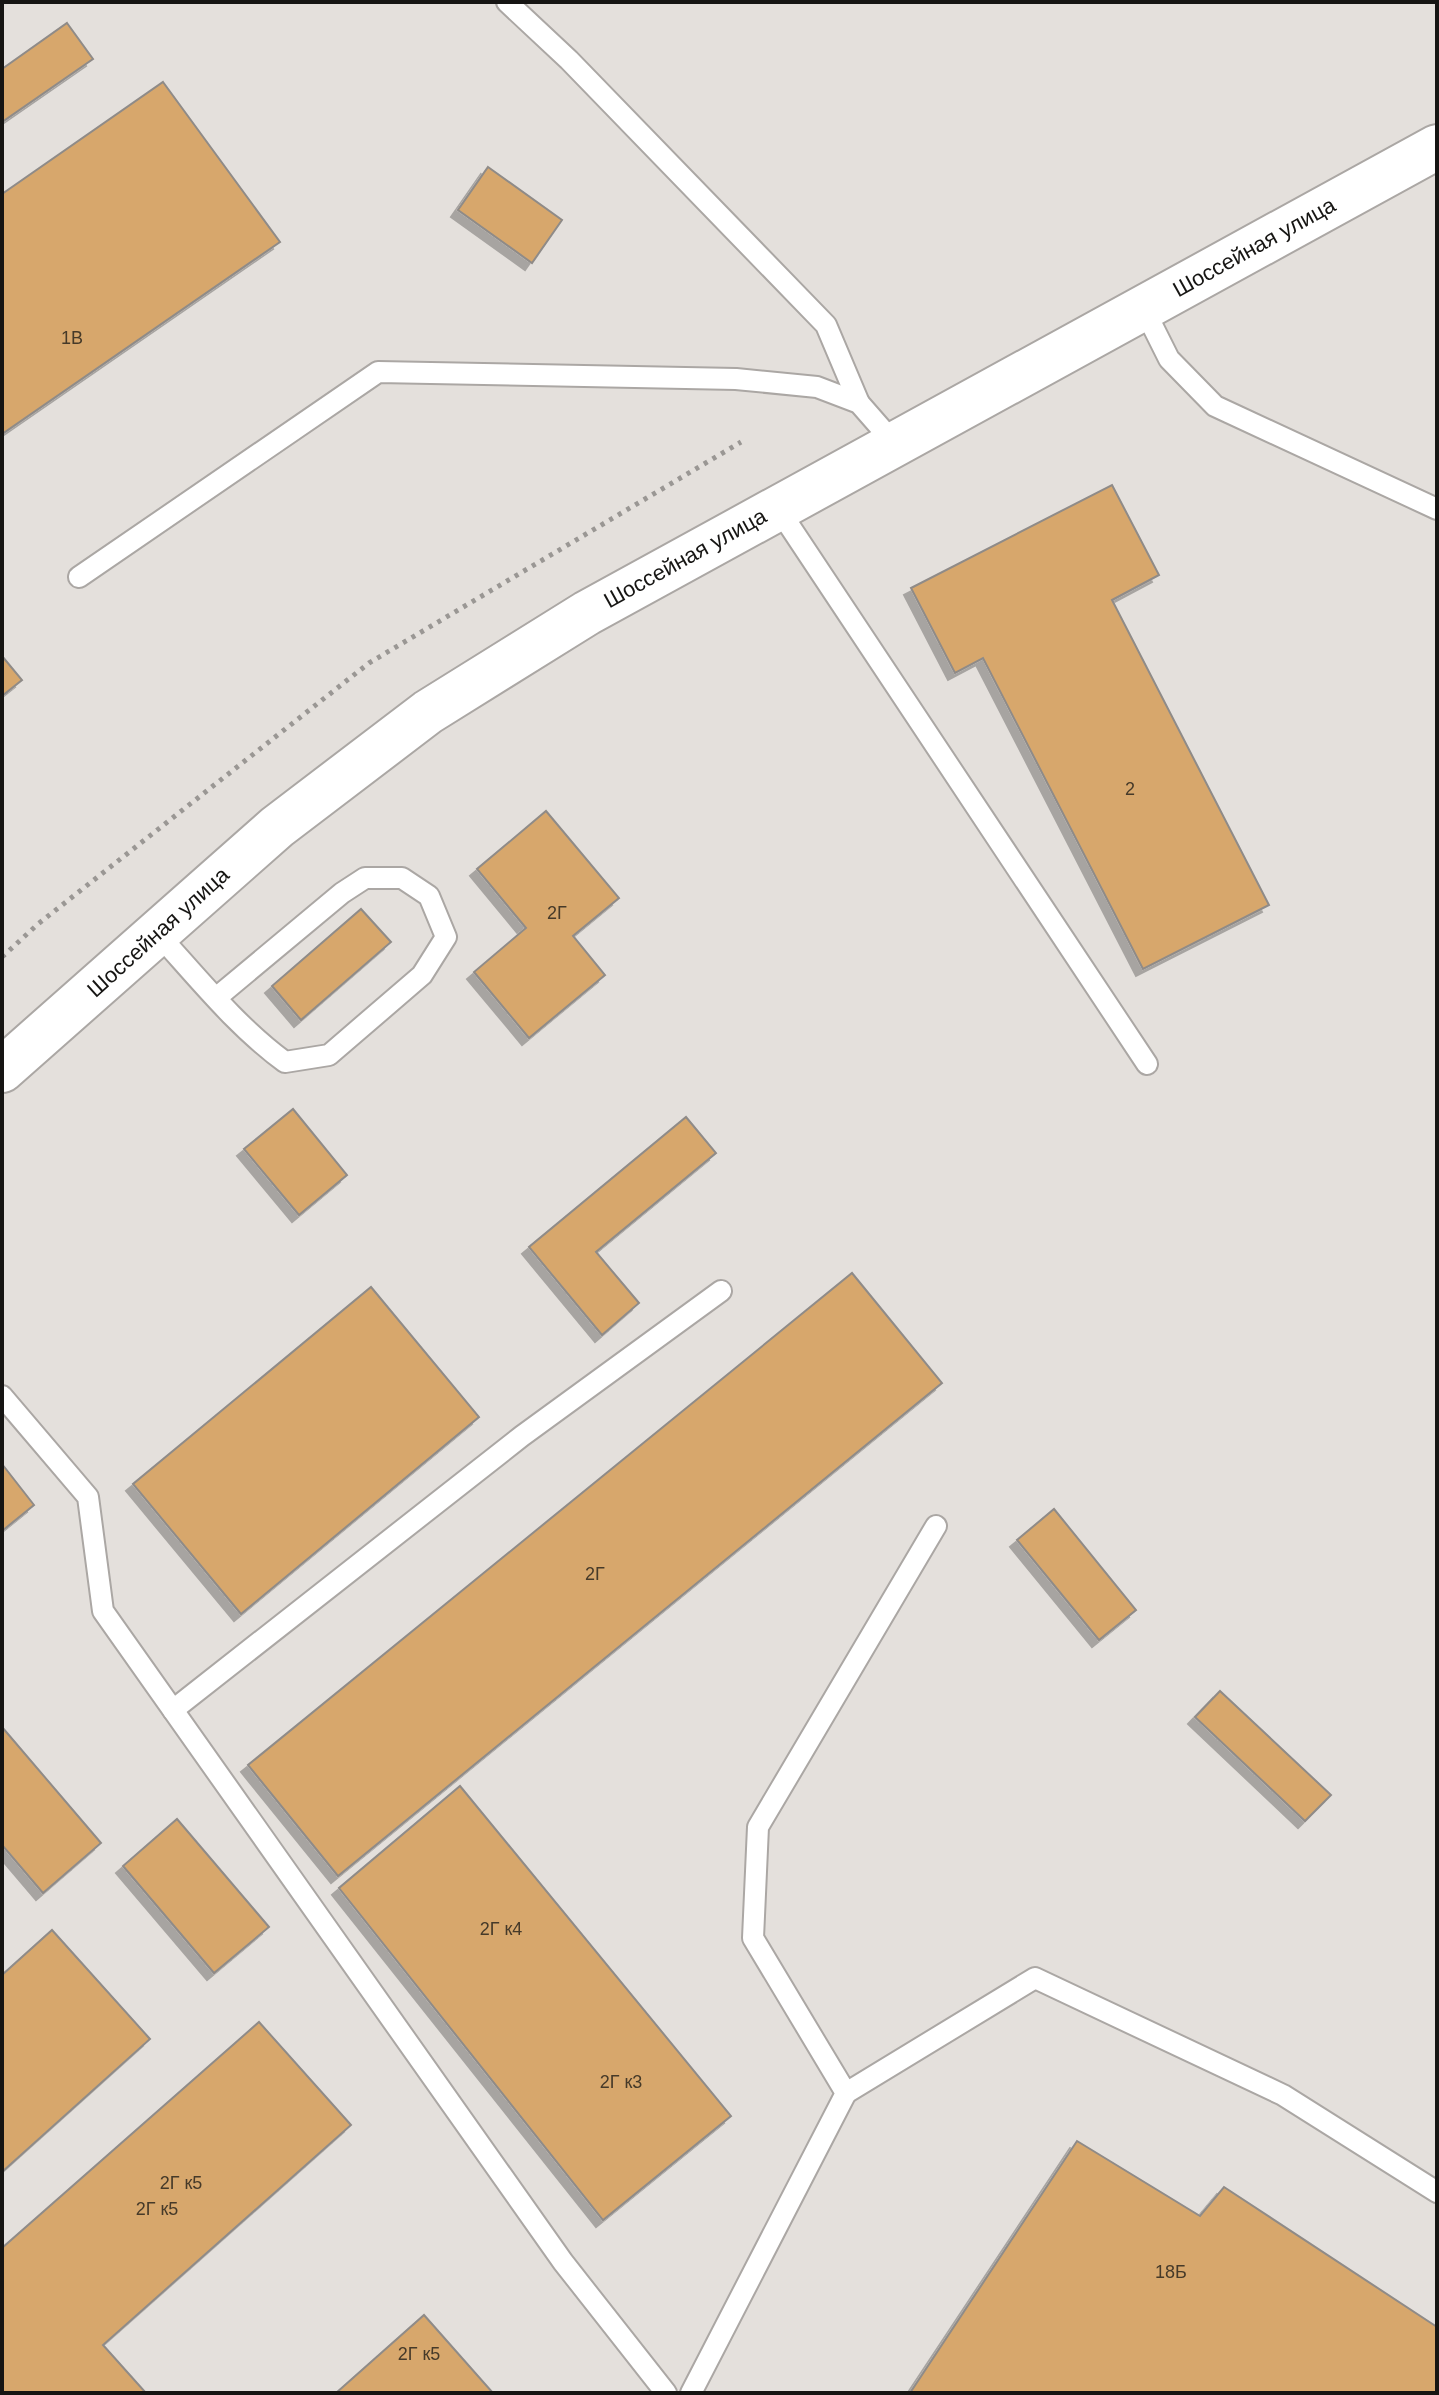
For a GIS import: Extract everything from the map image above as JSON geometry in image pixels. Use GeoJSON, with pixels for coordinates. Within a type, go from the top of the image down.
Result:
{"type":"FeatureCollection","features":[{"type":"Feature","properties":{"kind":"main road","name":"Шоссейная улица"},"geometry":{"type":"LineString","coordinates":[[2,1070],[277,827],[428,712],[587,613],[1437,147]]}},
{"type":"Feature","properties":{"kind":"lane"},"geometry":{"type":"LineString","coordinates":[[507,2],[569,60],[826,325],[859,403],[894,443]]}},
{"type":"Feature","properties":{"kind":"lane"},"geometry":{"type":"LineString","coordinates":[[1143,307],[1169,359],[1215,406],[1437,509]]}},
{"type":"Feature","properties":{"kind":"lane"},"geometry":{"type":"LineString","coordinates":[[79,577],[378,372],[736,379],[817,387],[859,403]]}},
{"type":"Feature","properties":{"kind":"lane"},"geometry":{"type":"LineString","coordinates":[[777,507],[1147,1064]]}},
{"type":"Feature","properties":{"kind":"lane"},"geometry":{"type":"LineString","coordinates":[[157,933],[216,998],[254,1039],[285,1062],[329,1055],[422,975],[446,937],[429,896],[402,878],[365,878],[342,893],[216,998]]}},
{"type":"Feature","properties":{"kind":"lane"},"geometry":{"type":"LineString","coordinates":[[173,1710],[522,1436],[721,1291]]}},
{"type":"Feature","properties":{"kind":"lane"},"geometry":{"type":"LineString","coordinates":[[2,1396],[88,1497],[103,1611],[563,2262],[666,2393]]}},
{"type":"Feature","properties":{"kind":"lane"},"geometry":{"type":"LineString","coordinates":[[846,2093],[753,1938],[758,1827],[936,1526]]}},
{"type":"Feature","properties":{"kind":"lane"},"geometry":{"type":"LineString","coordinates":[[691,2393],[846,2093],[1035,1978],[1283,2095],[1437,2192]]}},
{"type":"Feature","properties":{"kind":"path"},"geometry":{"type":"LineString","coordinates":[[2,957],[38,924],[369,663],[741,442]]}},
{"type":"Feature","properties":{"kind":"building"},"geometry":{"type":"Polygon","coordinates":[[[67,23],[93,59],[2,122],[2,69],[67,23]]]}},
{"type":"Feature","properties":{"kind":"building"},"geometry":{"type":"Polygon","coordinates":[[[163,82],[280,242],[2,434],[2,194],[163,82]]]}},
{"type":"Feature","properties":{"kind":"building"},"geometry":{"type":"Polygon","coordinates":[[[488,167],[562,220],[532,263],[458,210],[488,167]]]}},
{"type":"Feature","properties":{"kind":"building"},"geometry":{"type":"Polygon","coordinates":[[[1112,485],[1159,575],[1112,600],[1269,905],[1143,969],[983,658],[955,673],[911,588],[1112,485]]]}},
{"type":"Feature","properties":{"kind":"building"},"geometry":{"type":"Polygon","coordinates":[[[2,656],[22,680],[2,696],[2,656]]]}},
{"type":"Feature","properties":{"kind":"building"},"geometry":{"type":"Polygon","coordinates":[[[546,811],[619,898],[573,936],[605,975],[529,1038],[474,972],[526,928],[477,869],[546,811]]]}},
{"type":"Feature","properties":{"kind":"building"},"geometry":{"type":"Polygon","coordinates":[[[361,909],[391,942],[301,1020],[272,986],[361,909]]]}},
{"type":"Feature","properties":{"kind":"building"},"geometry":{"type":"Polygon","coordinates":[[[293,1109],[347,1175],[299,1215],[244,1149],[293,1109]]]}},
{"type":"Feature","properties":{"kind":"building"},"geometry":{"type":"Polygon","coordinates":[[[686,1117],[716,1153],[596,1252],[639,1303],[602,1335],[529,1247],[686,1117]]]}},
{"type":"Feature","properties":{"kind":"building"},"geometry":{"type":"Polygon","coordinates":[[[852,1273],[942,1383],[338,1876],[248,1765],[852,1273]]]}},
{"type":"Feature","properties":{"kind":"building"},"geometry":{"type":"Polygon","coordinates":[[[371,1287],[479,1417],[241,1614],[133,1484],[371,1287]]]}},
{"type":"Feature","properties":{"kind":"building"},"geometry":{"type":"Polygon","coordinates":[[[2,1464],[34,1505],[2,1531],[2,1464]]]}},
{"type":"Feature","properties":{"kind":"building"},"geometry":{"type":"Polygon","coordinates":[[[1054,1509],[1136,1610],[1099,1640],[1017,1540],[1054,1509]]]}},
{"type":"Feature","properties":{"kind":"building"},"geometry":{"type":"Polygon","coordinates":[[[1220,1691],[1331,1795],[1305,1821],[1195,1717],[1220,1691]]]}},
{"type":"Feature","properties":{"kind":"building"},"geometry":{"type":"Polygon","coordinates":[[[2,1727],[101,1843],[43,1893],[2,1845],[2,1727]]]}},
{"type":"Feature","properties":{"kind":"building"},"geometry":{"type":"Polygon","coordinates":[[[460,1786],[731,2116],[603,2220],[339,1888],[460,1786]]]}},
{"type":"Feature","properties":{"kind":"building"},"geometry":{"type":"Polygon","coordinates":[[[177,1819],[269,1927],[214,1973],[123,1866],[177,1819]]]}},
{"type":"Feature","properties":{"kind":"building"},"geometry":{"type":"Polygon","coordinates":[[[52,1930],[150,2039],[2,2172],[2,1975],[52,1930]]]}},
{"type":"Feature","properties":{"kind":"building"},"geometry":{"type":"Polygon","coordinates":[[[259,2022],[351,2125],[103,2345],[146,2393],[2,2393],[2,2248],[259,2022]]]}},
{"type":"Feature","properties":{"kind":"building"},"geometry":{"type":"Polygon","coordinates":[[[1077,2141],[1200,2216],[1224,2187],[1437,2327],[1437,2393],[910,2393],[1077,2141]]]}},
{"type":"Feature","properties":{"kind":"building"},"geometry":{"type":"Polygon","coordinates":[[[424,2315],[493,2393],[336,2393],[424,2315]]]}}]}
